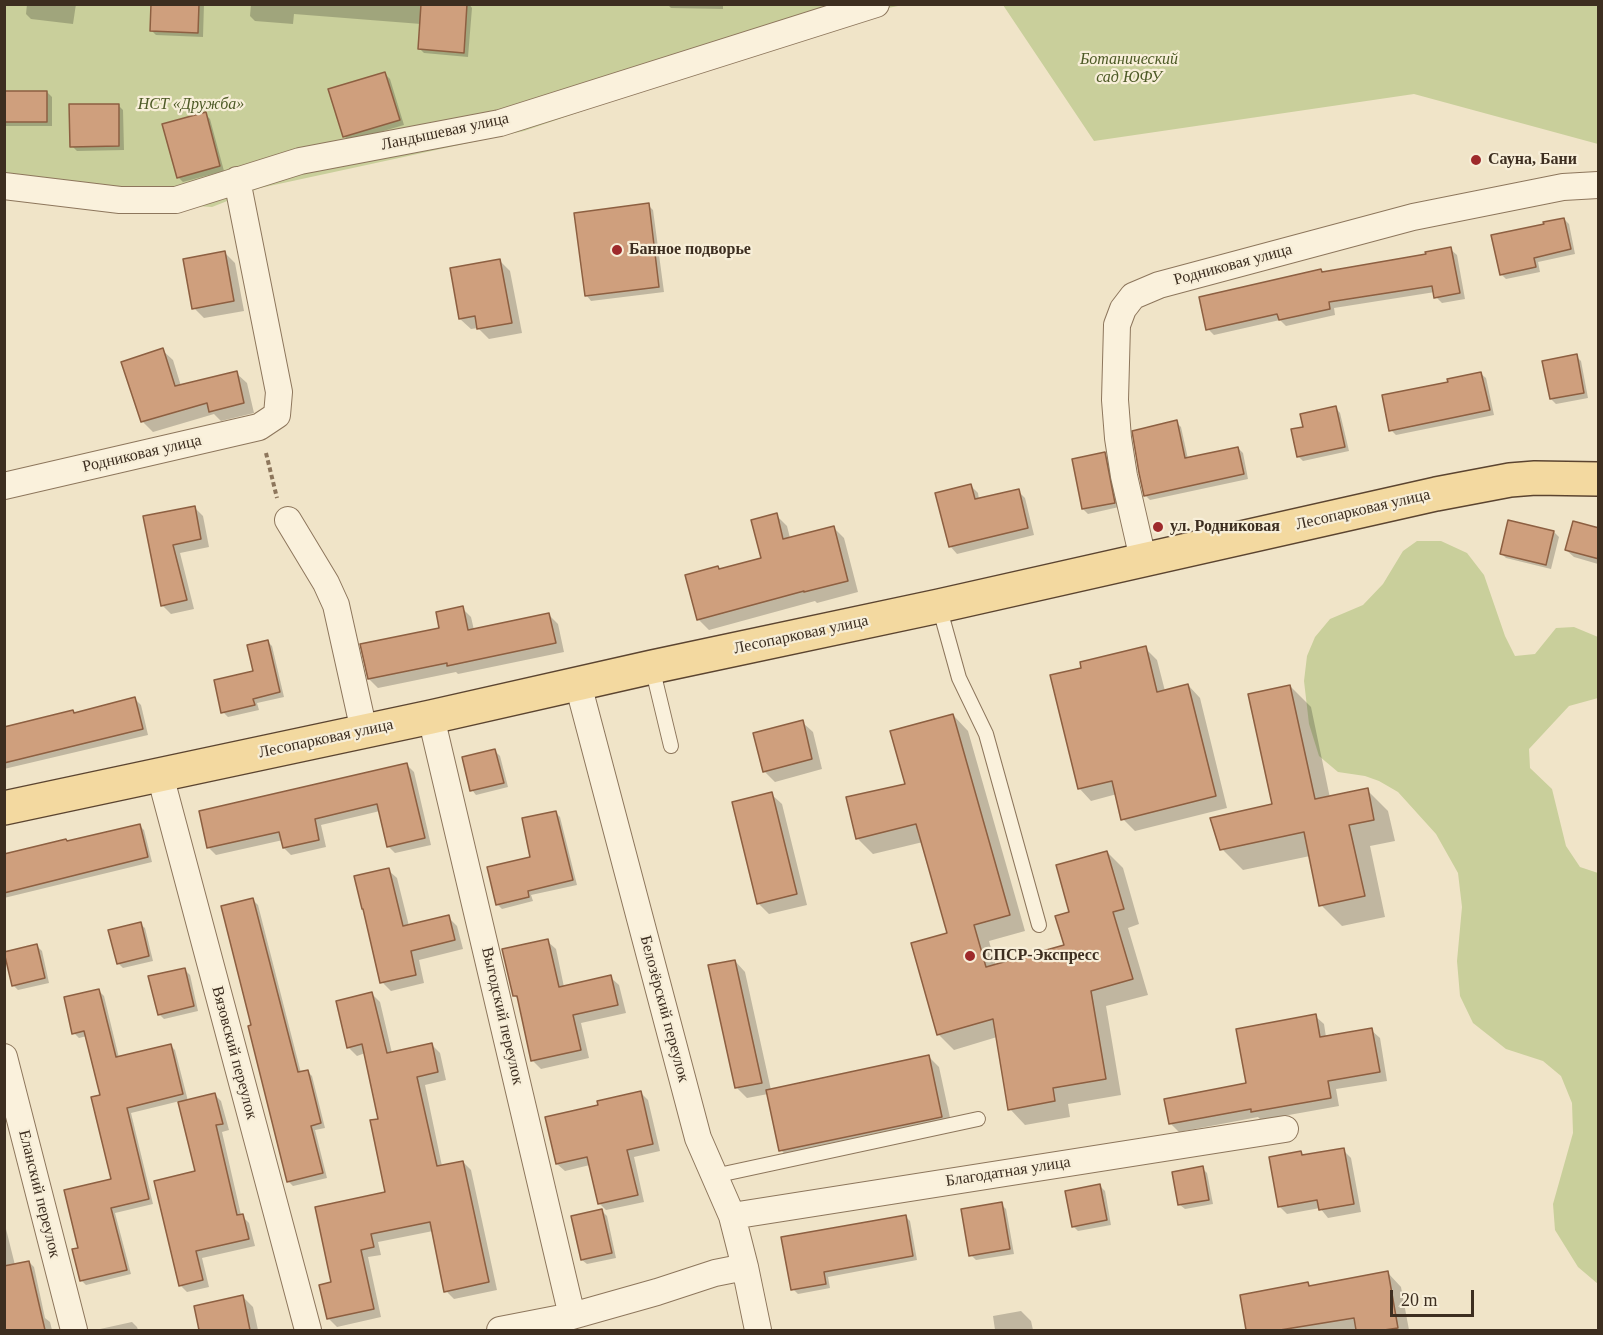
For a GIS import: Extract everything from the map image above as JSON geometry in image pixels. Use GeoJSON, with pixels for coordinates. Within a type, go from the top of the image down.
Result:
{"type":"FeatureCollection","features":[{"type":"Feature","properties":{"kind":"main road","name":"Лесопарковая улица"},"geometry":{"type":"LineString","coordinates":[[4,808],[939,606],[1436,494],[1510,480],[1599,479]]}},
{"type":"Feature","properties":{"kind":"street","name":"Ландышевая улица"},"geometry":{"type":"LineString","coordinates":[[4,186],[120,200],[176,200],[300,161],[500,123],[876,4]]}},
{"type":"Feature","properties":{"kind":"street"},"geometry":{"type":"LineString","coordinates":[[237,180],[279,392],[268,421]]}},
{"type":"Feature","properties":{"kind":"street","name":"Родниковая улица"},"geometry":{"type":"LineString","coordinates":[[1143,559],[1124,476],[1115,400],[1117,325],[1123,309],[1133,296],[1159,285],[1413,217],[1563,187],[1599,185]]}},
{"type":"Feature","properties":{"kind":"street","name":"Родниковая улица"},"geometry":{"type":"LineString","coordinates":[[4,486],[268,421]]}},
{"type":"Feature","properties":{"kind":"street"},"geometry":{"type":"LineString","coordinates":[[288,520],[336,604],[364,731]]}},
{"type":"Feature","properties":{"kind":"street","name":"Белозёрский переулок"},"geometry":{"type":"LineString","coordinates":[[579,684],[698,1138],[732,1216],[758,1330]]}},
{"type":"Feature","properties":{"kind":"street","name":"Выгодский переулок"},"geometry":{"type":"LineString","coordinates":[[432,717],[572,1316]]}},
{"type":"Feature","properties":{"kind":"street","name":"Вязовский переулок"},"geometry":{"type":"LineString","coordinates":[[160,775],[308,1330]]}},
{"type":"Feature","properties":{"kind":"street","name":"Еланский переулок"},"geometry":{"type":"LineString","coordinates":[[4,1057],[74,1330]]}},
{"type":"Feature","properties":{"kind":"street","name":"Благодатная улица"},"geometry":{"type":"LineString","coordinates":[[732,1216],[1285,1129]]}},
{"type":"Feature","properties":{"kind":"street"},"geometry":{"type":"LineString","coordinates":[[500,1330],[572,1316],[715,1273],[745,1267]]}},
{"type":"Feature","properties":{"kind":"lane"},"geometry":{"type":"LineString","coordinates":[[939,606],[958,678],[986,734],[1039,925]]}},
{"type":"Feature","properties":{"kind":"lane"},"geometry":{"type":"LineString","coordinates":[[651,667],[670,746]]}},
{"type":"Feature","properties":{"kind":"lane"},"geometry":{"type":"LineString","coordinates":[[714,1176],[978,1119]]}},
{"type":"Feature","properties":{"kind":"path"},"geometry":{"type":"LineString","coordinates":[[268,421],[278,502],[288,520]]}},
{"type":"Feature","properties":{"kind":"green space","name":"НСТ «Дружба»"},"geometry":{"type":"Polygon","coordinates":[[[4,5],[903,5],[878,10],[524,131],[260,188],[212,207],[5,194],[4,5]]]}},
{"type":"Feature","properties":{"kind":"green space","name":"Ботанический сад ЮФУ"},"geometry":{"type":"Polygon","coordinates":[[[1003,5],[1598,5],[1598,144],[1414,94],[1094,141],[1003,5]]]}},
{"type":"Feature","properties":{"kind":"green space"},"geometry":{"type":"Polygon","coordinates":[[[1417,541],[1441,541],[1467,553],[1484,575],[1505,636],[1515,656],[1535,654],[1556,628],[1574,627],[1598,637],[1598,698],[1569,706],[1529,749],[1530,768],[1552,789],[1566,846],[1580,867],[1598,873],[1598,1284],[1578,1267],[1555,1230],[1553,1204],[1573,1133],[1572,1103],[1561,1076],[1543,1061],[1506,1049],[1473,1023],[1460,996],[1457,961],[1462,907],[1458,873],[1436,834],[1398,792],[1365,776],[1338,772],[1319,756],[1309,724],[1304,681],[1307,656],[1315,637],[1330,619],[1363,605],[1383,584],[1403,551],[1417,541]]]}},
{"type":"Feature","properties":{"kind":"building"},"geometry":{"type":"Polygon","coordinates":[[[151,4],[199,4],[198,33],[150,31],[151,4]]]}},
{"type":"Feature","properties":{"kind":"building"},"geometry":{"type":"Polygon","coordinates":[[[421,4],[467,4],[464,53],[418,49],[421,4]]]}},
{"type":"Feature","properties":{"kind":"building"},"geometry":{"type":"Polygon","coordinates":[[[385,72],[400,120],[343,137],[328,89],[385,72]]]}},
{"type":"Feature","properties":{"kind":"building"},"geometry":{"type":"Polygon","coordinates":[[[4,91],[47,91],[47,122],[4,122],[4,91]]]}},
{"type":"Feature","properties":{"kind":"building"},"geometry":{"type":"Polygon","coordinates":[[[69,104],[119,104],[119,146],[70,147],[69,104]]]}},
{"type":"Feature","properties":{"kind":"building"},"geometry":{"type":"Polygon","coordinates":[[[206,112],[220,166],[177,178],[162,124],[206,112]]]}},
{"type":"Feature","properties":{"kind":"building","name":"Банное подворье"},"geometry":{"type":"Polygon","coordinates":[[[649,203],[659,287],[585,296],[574,213],[649,203]]]}},
{"type":"Feature","properties":{"kind":"building"},"geometry":{"type":"Polygon","coordinates":[[[1564,218],[1571,249],[1534,258],[1536,267],[1500,275],[1491,235],[1564,218]]]}},
{"type":"Feature","properties":{"kind":"building"},"geometry":{"type":"Polygon","coordinates":[[[1451,247],[1460,293],[1434,298],[1432,286],[1329,302],[1330,309],[1279,320],[1277,314],[1206,330],[1199,297],[1321,269],[1322,272],[1426,254],[1425,252],[1451,247]]]}},
{"type":"Feature","properties":{"kind":"building"},"geometry":{"type":"Polygon","coordinates":[[[225,251],[234,301],[192,309],[183,259],[225,251]]]}},
{"type":"Feature","properties":{"kind":"building"},"geometry":{"type":"Polygon","coordinates":[[[500,259],[512,323],[477,329],[475,316],[459,319],[450,268],[500,259]]]}},
{"type":"Feature","properties":{"kind":"building"},"geometry":{"type":"Polygon","coordinates":[[[163,348],[175,386],[237,371],[244,403],[209,412],[207,403],[141,422],[121,362],[163,348]]]}},
{"type":"Feature","properties":{"kind":"building"},"geometry":{"type":"Polygon","coordinates":[[[1577,354],[1584,393],[1550,399],[1542,361],[1577,354]]]}},
{"type":"Feature","properties":{"kind":"building"},"geometry":{"type":"Polygon","coordinates":[[[1481,372],[1490,410],[1389,431],[1382,395],[1448,382],[1447,379],[1481,372]]]}},
{"type":"Feature","properties":{"kind":"building"},"geometry":{"type":"Polygon","coordinates":[[[1336,406],[1345,447],[1297,457],[1291,429],[1303,427],[1300,414],[1336,406]]]}},
{"type":"Feature","properties":{"kind":"building"},"geometry":{"type":"Polygon","coordinates":[[[1177,420],[1185,458],[1238,447],[1244,474],[1144,496],[1132,431],[1177,420]]]}},
{"type":"Feature","properties":{"kind":"building"},"geometry":{"type":"Polygon","coordinates":[[[1105,452],[1115,503],[1082,509],[1072,459],[1105,452]]]}},
{"type":"Feature","properties":{"kind":"building"},"geometry":{"type":"Polygon","coordinates":[[[971,484],[975,499],[1019,489],[1028,528],[949,547],[935,493],[971,484]]]}},
{"type":"Feature","properties":{"kind":"building"},"geometry":{"type":"Polygon","coordinates":[[[195,506],[201,539],[173,545],[187,600],[161,606],[143,516],[195,506]]]}},
{"type":"Feature","properties":{"kind":"building"},"geometry":{"type":"Polygon","coordinates":[[[777,513],[783,539],[834,526],[848,581],[697,620],[685,575],[761,558],[751,520],[777,513]]]}},
{"type":"Feature","properties":{"kind":"building"},"geometry":{"type":"Polygon","coordinates":[[[1508,520],[1554,531],[1546,565],[1500,554],[1508,520]]]}},
{"type":"Feature","properties":{"kind":"building"},"geometry":{"type":"Polygon","coordinates":[[[1573,521],[1599,528],[1599,559],[1565,550],[1573,521]]]}},
{"type":"Feature","properties":{"kind":"building"},"geometry":{"type":"Polygon","coordinates":[[[463,606],[468,630],[549,613],[556,643],[447,666],[447,663],[368,679],[360,644],[439,628],[436,612],[463,606]]]}},
{"type":"Feature","properties":{"kind":"building"},"geometry":{"type":"Polygon","coordinates":[[[268,640],[280,692],[253,699],[255,705],[221,713],[214,680],[253,671],[247,645],[268,640]]]}},
{"type":"Feature","properties":{"kind":"building"},"geometry":{"type":"Polygon","coordinates":[[[1146,646],[1157,692],[1188,684],[1216,796],[1121,820],[1112,781],[1078,789],[1050,675],[1081,668],[1080,662],[1146,646]]]}},
{"type":"Feature","properties":{"kind":"building"},"geometry":{"type":"Polygon","coordinates":[[[1290,685],[1315,799],[1368,788],[1374,820],[1349,825],[1365,896],[1319,906],[1304,832],[1220,850],[1210,818],[1272,804],[1248,694],[1290,685]]]}},
{"type":"Feature","properties":{"kind":"building"},"geometry":{"type":"Polygon","coordinates":[[[135,697],[143,729],[4,763],[4,727],[73,710],[74,713],[135,697]]]}},
{"type":"Feature","properties":{"kind":"building"},"geometry":{"type":"Polygon","coordinates":[[[953,714],[1010,915],[974,925],[986,967],[1064,945],[1055,916],[1069,912],[1056,865],[1107,851],[1124,909],[1113,912],[1133,979],[1091,991],[1106,1079],[1053,1088],[1055,1101],[1008,1110],[993,1019],[937,1035],[911,943],[947,933],[916,824],[856,839],[846,797],[905,784],[890,731],[953,714]]]}},
{"type":"Feature","properties":{"kind":"building"},"geometry":{"type":"Polygon","coordinates":[[[803,720],[812,759],[763,772],[753,733],[803,720]]]}},
{"type":"Feature","properties":{"kind":"building"},"geometry":{"type":"Polygon","coordinates":[[[495,749],[504,783],[470,791],[462,757],[495,749]]]}},
{"type":"Feature","properties":{"kind":"building"},"geometry":{"type":"Polygon","coordinates":[[[407,763],[425,838],[387,847],[377,804],[315,819],[319,840],[283,848],[279,832],[207,848],[199,811],[407,763]]]}},
{"type":"Feature","properties":{"kind":"building"},"geometry":{"type":"Polygon","coordinates":[[[772,792],[797,894],[757,904],[732,802],[772,792]]]}},
{"type":"Feature","properties":{"kind":"building"},"geometry":{"type":"Polygon","coordinates":[[[556,811],[573,880],[528,891],[529,897],[496,905],[487,867],[530,857],[522,818],[556,811]]]}},
{"type":"Feature","properties":{"kind":"building"},"geometry":{"type":"Polygon","coordinates":[[[140,824],[148,857],[4,893],[4,854],[140,824]]]}},
{"type":"Feature","properties":{"kind":"building"},"geometry":{"type":"Polygon","coordinates":[[[389,868],[403,926],[449,915],[455,940],[411,951],[416,975],[380,983],[354,876],[389,868]]]}},
{"type":"Feature","properties":{"kind":"building"},"geometry":{"type":"Polygon","coordinates":[[[253,898],[298,1072],[308,1070],[321,1123],[311,1126],[323,1173],[287,1182],[221,906],[253,898]]]}},
{"type":"Feature","properties":{"kind":"building"},"geometry":{"type":"Polygon","coordinates":[[[141,922],[149,956],[117,964],[108,930],[141,922]]]}},
{"type":"Feature","properties":{"kind":"building"},"geometry":{"type":"Polygon","coordinates":[[[548,939],[559,987],[611,975],[618,1005],[573,1015],[581,1050],[531,1061],[517,996],[513,996],[502,949],[548,939]]]}},
{"type":"Feature","properties":{"kind":"building"},"geometry":{"type":"Polygon","coordinates":[[[37,944],[45,978],[12,986],[4,952],[37,944]]]}},
{"type":"Feature","properties":{"kind":"building"},"geometry":{"type":"Polygon","coordinates":[[[735,960],[762,1083],[735,1088],[708,965],[735,960]]]}},
{"type":"Feature","properties":{"kind":"building"},"geometry":{"type":"Polygon","coordinates":[[[185,968],[194,1006],[158,1015],[148,976],[185,968]]]}},
{"type":"Feature","properties":{"kind":"building"},"geometry":{"type":"Polygon","coordinates":[[[99,989],[116,1057],[171,1044],[183,1094],[127,1108],[149,1199],[111,1208],[127,1270],[80,1281],[72,1249],[78,1248],[64,1190],[111,1179],[91,1097],[100,1095],[84,1031],[72,1034],[64,997],[99,989]]]}},
{"type":"Feature","properties":{"kind":"building"},"geometry":{"type":"Polygon","coordinates":[[[372,992],[387,1053],[432,1043],[438,1072],[417,1077],[437,1166],[463,1161],[489,1282],[444,1292],[430,1222],[371,1234],[374,1247],[361,1250],[374,1309],[327,1319],[319,1285],[331,1282],[315,1207],[385,1192],[370,1120],[378,1119],[362,1044],[347,1048],[336,1001],[372,992]]]}},
{"type":"Feature","properties":{"kind":"building"},"geometry":{"type":"Polygon","coordinates":[[[1316,1014],[1320,1037],[1372,1028],[1380,1072],[1328,1081],[1331,1098],[1251,1112],[1251,1109],[1169,1124],[1164,1099],[1246,1083],[1236,1029],[1316,1014]]]}},
{"type":"Feature","properties":{"kind":"building"},"geometry":{"type":"Polygon","coordinates":[[[929,1055],[942,1117],[779,1151],[766,1090],[929,1055]]]}},
{"type":"Feature","properties":{"kind":"building"},"geometry":{"type":"Polygon","coordinates":[[[641,1091],[653,1144],[627,1150],[638,1195],[598,1204],[587,1157],[556,1164],[545,1117],[598,1105],[597,1101],[641,1091]]]}},
{"type":"Feature","properties":{"kind":"building"},"geometry":{"type":"Polygon","coordinates":[[[215,1093],[223,1124],[216,1125],[237,1215],[243,1214],[249,1239],[196,1251],[203,1280],[179,1286],[154,1181],[195,1171],[178,1102],[215,1093]]]}},
{"type":"Feature","properties":{"kind":"building"},"geometry":{"type":"Polygon","coordinates":[[[1344,1148],[1354,1204],[1319,1210],[1317,1200],[1278,1207],[1269,1157],[1301,1151],[1302,1155],[1344,1148]]]}},
{"type":"Feature","properties":{"kind":"building"},"geometry":{"type":"Polygon","coordinates":[[[1203,1166],[1209,1200],[1178,1205],[1172,1172],[1203,1166]]]}},
{"type":"Feature","properties":{"kind":"building"},"geometry":{"type":"Polygon","coordinates":[[[1100,1184],[1107,1220],[1072,1227],[1065,1191],[1100,1184]]]}},
{"type":"Feature","properties":{"kind":"building"},"geometry":{"type":"Polygon","coordinates":[[[1002,1202],[1010,1249],[969,1256],[961,1209],[1002,1202]]]}},
{"type":"Feature","properties":{"kind":"building"},"geometry":{"type":"Polygon","coordinates":[[[602,1209],[612,1253],[581,1260],[571,1216],[602,1209]]]}},
{"type":"Feature","properties":{"kind":"building"},"geometry":{"type":"Polygon","coordinates":[[[906,1215],[913,1256],[824,1272],[826,1284],[791,1290],[781,1237],[906,1215]]]}},
{"type":"Feature","properties":{"kind":"building"},"geometry":{"type":"Polygon","coordinates":[[[29,1261],[45,1330],[4,1330],[4,1266],[29,1261]]]}},
{"type":"Feature","properties":{"kind":"building"},"geometry":{"type":"Polygon","coordinates":[[[1388,1271],[1398,1328],[1356,1330],[1354,1318],[1280,1330],[1246,1330],[1240,1295],[1308,1282],[1309,1286],[1388,1271]]]}},
{"type":"Feature","properties":{"kind":"building"},"geometry":{"type":"Polygon","coordinates":[[[243,1295],[250,1330],[199,1330],[194,1306],[243,1295]]]}},
{"type":"Feature","properties":{"kind":"place","name":"Сауна, Бани"},"geometry":{"type":"Point","coordinates":[1476,160]}},
{"type":"Feature","properties":{"kind":"place","name":"Банное подворье"},"geometry":{"type":"Point","coordinates":[617,250]}},
{"type":"Feature","properties":{"kind":"place","name":"ул. Родниковая"},"geometry":{"type":"Point","coordinates":[1158,527]}},
{"type":"Feature","properties":{"kind":"place","name":"СПСР-Экспресс"},"geometry":{"type":"Point","coordinates":[970,956]}}]}
